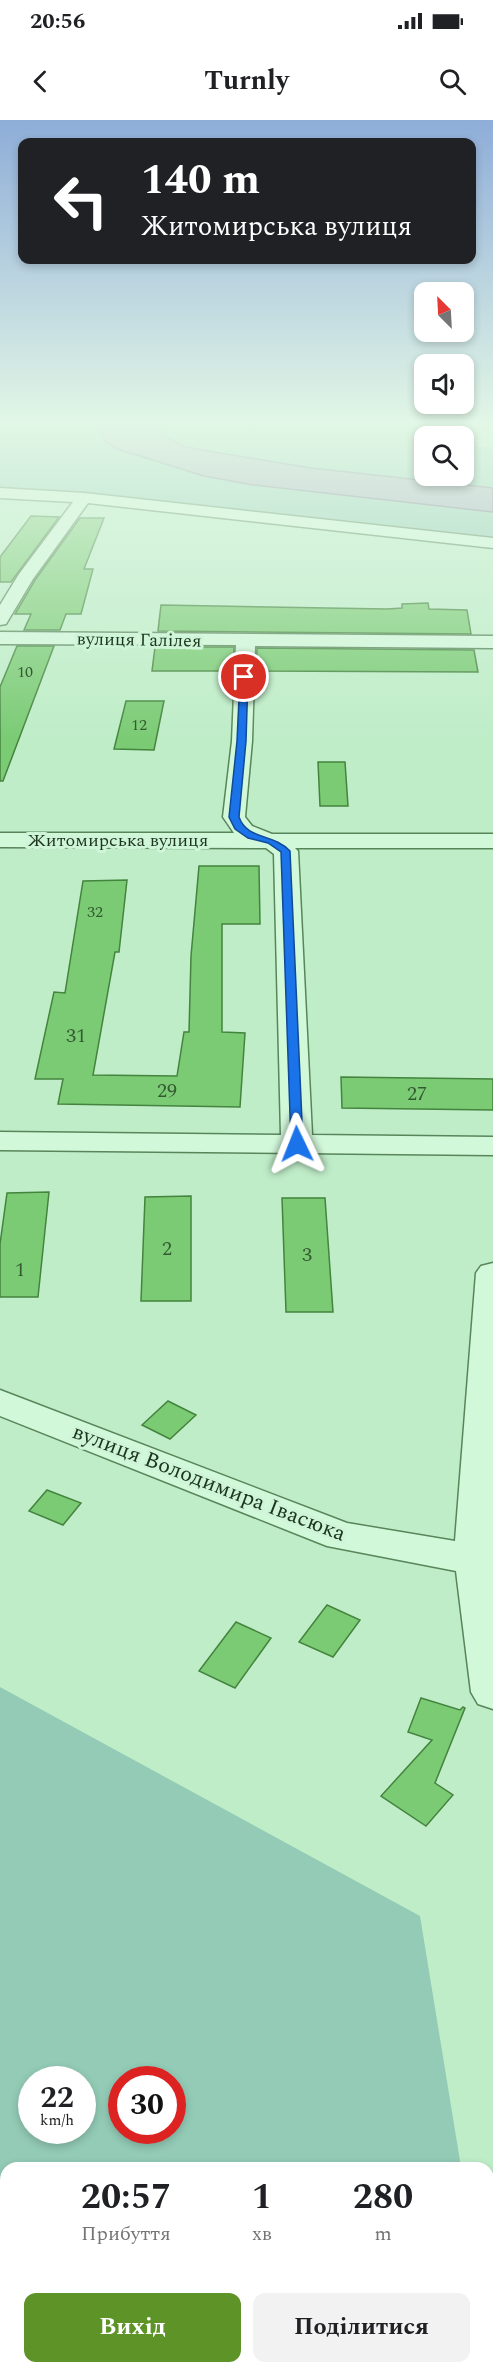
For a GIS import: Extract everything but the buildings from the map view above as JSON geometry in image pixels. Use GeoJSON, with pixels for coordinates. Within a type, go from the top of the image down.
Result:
{"type":"FeatureCollection","features":[{"type":"Feature","properties":{"kind":"street"},"geometry":{"type":"LineString","coordinates":[[0,620],[25,578],[61,529]]}},
{"type":"Feature","properties":{"kind":"street"},"geometry":{"type":"LineString","coordinates":[[367,529],[493,543]]}},
{"type":"Feature","properties":{"kind":"street","name":"вулиця Галілея"},"geometry":{"type":"LineString","coordinates":[[0,638],[493,642]]}},
{"type":"Feature","properties":{"kind":"street","name":"Житомирська вулиця"},"geometry":{"type":"LineString","coordinates":[[246,641],[242,741],[234,817],[238,827],[252,836],[272,841]]}},
{"type":"Feature","properties":{"kind":"street","name":"Житомирська вулиця"},"geometry":{"type":"LineString","coordinates":[[0,840],[493,841]]}},
{"type":"Feature","properties":{"kind":"street"},"geometry":{"type":"LineString","coordinates":[[272,841],[286,851],[297,1144]]}},
{"type":"Feature","properties":{"kind":"street"},"geometry":{"type":"LineString","coordinates":[[0,1141],[493,1146]]}},
{"type":"Feature","properties":{"kind":"street"},"geometry":{"type":"LineString","coordinates":[[493,1273],[483,1554],[493,1692]]}},
{"type":"Feature","properties":{"kind":"street","name":"вулиця Володимира Івасюка"},"geometry":{"type":"LineString","coordinates":[[0,1402],[341,1536],[447,1556],[483,1554]]}},
{"type":"Feature","properties":{"kind":"green space"},"geometry":{"type":"Polygon","coordinates":[[[356,529],[493,529],[493,543],[356,529]]]}},
{"type":"Feature","properties":{"kind":"green space"},"geometry":{"type":"Polygon","coordinates":[[[0,1687],[420,1916],[460,2162],[0,2162],[0,1687]]]}},
{"type":"Feature","properties":{"kind":"route"},"geometry":{"type":"LineString","coordinates":[[244,677],[242,741],[234,817],[238,827],[252,836],[272,841],[286,851],[297,1144]]}}]}
